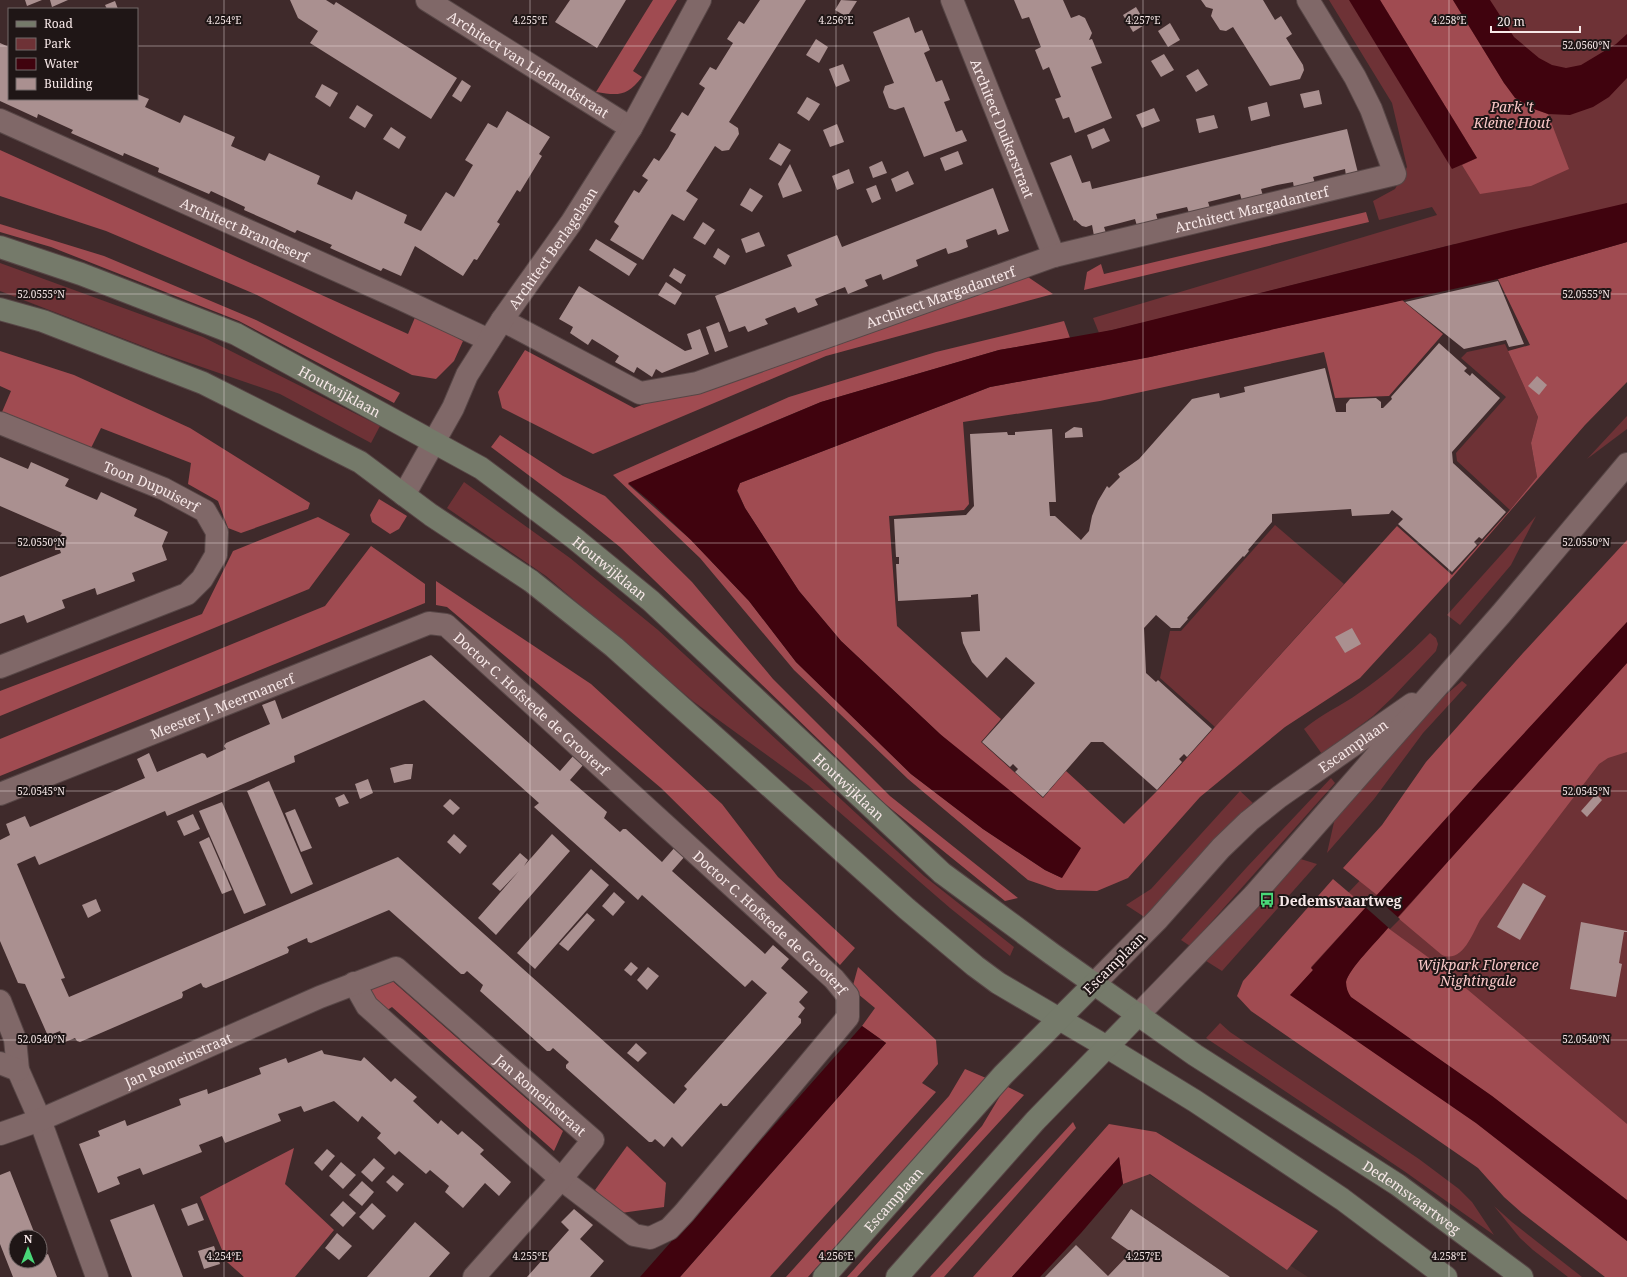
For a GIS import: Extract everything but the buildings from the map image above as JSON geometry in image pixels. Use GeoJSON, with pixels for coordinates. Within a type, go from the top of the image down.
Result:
{"type":"FeatureCollection","features":[{"type":"Feature","properties":{"kind":"main road","name":"Houtwijklaan"},"geometry":{"type":"LineString","coordinates":[[0,247],[81,274],[236,334],[481,468],[591,552],[651,601],[942,873],[1039,944],[1139,1014]]}},
{"type":"Feature","properties":{"kind":"main road"},"geometry":{"type":"LineString","coordinates":[[0,309],[43,321],[202,383],[360,462],[431,515],[531,581],[614,648],[901,904],[998,983],[1195,1101],[1342,1199],[1446,1277]]}},
{"type":"Feature","properties":{"kind":"main road","name":"Escamplaan"},"geometry":{"type":"LineString","coordinates":[[824,1277],[1003,1075],[1095,983]]}},
{"type":"Feature","properties":{"kind":"main road","name":"Escamplaan"},"geometry":{"type":"LineString","coordinates":[[897,1277],[1035,1121],[1139,1014]]}},
{"type":"Feature","properties":{"kind":"main road","name":"Dedemsvaartweg"},"geometry":{"type":"LineString","coordinates":[[1139,1014],[1195,1054],[1398,1185],[1522,1277]]}},
{"type":"Feature","properties":{"kind":"street","name":"Architect van Lieflandstraat"},"geometry":{"type":"LineString","coordinates":[[427,0],[630,128]]}},
{"type":"Feature","properties":{"kind":"street","name":"Architect Berlagelaan"},"geometry":{"type":"LineString","coordinates":[[404,495],[453,408],[467,375],[502,320],[571,223],[630,128],[700,0]]}},
{"type":"Feature","properties":{"kind":"street","name":"Architect Duikerstraat"},"geometry":{"type":"LineString","coordinates":[[952,0],[1054,256]]}},
{"type":"Feature","properties":{"kind":"street","name":"Architect Margadanterf"},"geometry":{"type":"LineString","coordinates":[[502,320],[640,393],[697,383],[1054,256],[1395,174],[1371,109],[1355,77],[1308,0]]}},
{"type":"Feature","properties":{"kind":"street","name":"Architect Brandeserf"},"geometry":{"type":"LineString","coordinates":[[0,120],[399,298],[489,340]]}},
{"type":"Feature","properties":{"kind":"street","name":"Toon Dupuiserf"},"geometry":{"type":"LineString","coordinates":[[0,423],[164,490],[205,511],[217,532],[216,555],[202,579],[187,594],[0,667]]}},
{"type":"Feature","properties":{"kind":"street","name":"Escamplaan"},"geometry":{"type":"LineString","coordinates":[[1139,1014],[1254,896],[1501,614],[1627,464]]}},
{"type":"Feature","properties":{"kind":"street","name":"Meester J. Meermanerf"},"geometry":{"type":"LineString","coordinates":[[0,794],[429,623],[446,625]]}},
{"type":"Feature","properties":{"kind":"street","name":"Doctor C. Hofstede de Grooterf"},"geometry":{"type":"LineString","coordinates":[[446,625],[828,974],[848,996],[848,1017],[669,1229],[650,1238],[634,1235],[561,1179]]}},
{"type":"Feature","properties":{"kind":"street","name":"Escamplaan"},"geometry":{"type":"LineString","coordinates":[[1095,983],[1158,919],[1221,848],[1249,821],[1289,789],[1437,686]]}},
{"type":"Feature","properties":{"kind":"street","name":"Jan Romeinstraat"},"geometry":{"type":"LineString","coordinates":[[0,1134],[40,1120],[354,983],[396,968],[593,1140],[561,1179]]}},
{"type":"Feature","properties":{"kind":"street"},"geometry":{"type":"LineString","coordinates":[[354,983],[367,1006],[561,1179],[474,1277]]}},
{"type":"Feature","properties":{"kind":"street"},"geometry":{"type":"LineString","coordinates":[[0,1002],[15,1039],[9,1066],[40,1120],[97,1277]]}},
{"type":"Feature","properties":{"kind":"shaded area"},"geometry":{"type":"Polygon","coordinates":[[[1128,1161],[1308,1277],[1021,1277],[1128,1161]]]}},
{"type":"Feature","properties":{"kind":"green space"},"geometry":{"type":"Polygon","coordinates":[[[653,0],[677,0],[633,71],[642,77],[632,88],[622,93],[611,94],[596,92],[653,0]]]}},
{"type":"Feature","properties":{"kind":"green space","name":"Park 't Kleine Hout"},"geometry":{"type":"Polygon","coordinates":[[[1329,0],[1627,0],[1627,242],[1455,244],[1099,333],[1093,318],[1437,215],[1432,207],[1379,220],[1373,201],[1395,189],[1407,167],[1392,103],[1329,0]]]}},
{"type":"Feature","properties":{"kind":"green space"},"geometry":{"type":"Polygon","coordinates":[[[1380,0],[1453,0],[1504,83],[1534,109],[1548,114],[1569,169],[1531,186],[1480,194],[1462,165],[1477,158],[1380,0]]]}},
{"type":"Feature","properties":{"kind":"green space"},"geometry":{"type":"Polygon","coordinates":[[[0,150],[408,334],[416,315],[463,341],[454,361],[436,379],[412,375],[257,295],[106,231],[0,196],[0,150]]]}},
{"type":"Feature","properties":{"kind":"green space"},"geometry":{"type":"Polygon","coordinates":[[[1366,212],[1369,222],[1084,290],[1087,272],[1101,264],[1104,274],[1366,212]]]}},
{"type":"Feature","properties":{"kind":"green space"},"geometry":{"type":"Polygon","coordinates":[[[0,224],[104,256],[256,320],[400,393],[394,403],[239,321],[51,247],[0,232],[0,224]]]}},
{"type":"Feature","properties":{"kind":"green space"},"geometry":{"type":"Polygon","coordinates":[[[1627,242],[1627,382],[1585,425],[1450,580],[1360,678],[1285,727],[1200,797],[1128,878],[1097,891],[1057,890],[1028,880],[908,779],[794,670],[700,558],[613,475],[789,397],[936,352],[1064,321],[1070,338],[999,350],[821,402],[628,484],[691,540],[749,601],[796,662],[911,774],[983,829],[1045,870],[1062,878],[940,734],[841,641],[799,591],[745,508],[737,490],[740,483],[990,387],[1150,357],[1402,300],[1443,334],[1389,396],[1335,398],[1324,352],[1100,401],[963,422],[969,504],[964,510],[889,516],[897,626],[1001,719],[981,742],[1043,798],[1066,771],[1124,824],[1157,791],[1397,526],[1452,575],[1510,510],[1537,477],[1531,443],[1538,417],[1508,351],[1530,345],[1498,279],[1627,242]]]}},
{"type":"Feature","properties":{"kind":"green space"},"geometry":{"type":"Polygon","coordinates":[[[1014,260],[1028,277],[1053,294],[826,356],[593,454],[502,408],[498,392],[525,350],[634,408],[1014,260]]]}},
{"type":"Feature","properties":{"kind":"green space"},"geometry":{"type":"Polygon","coordinates":[[[0,263],[203,337],[380,426],[371,443],[280,394],[158,352],[0,291],[0,263]]]}},
{"type":"Feature","properties":{"kind":"green space"},"geometry":{"type":"Polygon","coordinates":[[[1505,344],[1538,417],[1531,443],[1537,477],[1510,510],[1457,461],[1456,453],[1506,397],[1461,358],[1467,352],[1505,344]]]}},
{"type":"Feature","properties":{"kind":"green space"},"geometry":{"type":"Polygon","coordinates":[[[0,351],[74,375],[190,428],[310,503],[308,509],[241,533],[228,528],[218,501],[188,484],[191,463],[101,428],[91,448],[2,412],[11,391],[0,386],[0,351]]]}},
{"type":"Feature","properties":{"kind":"green space"},"geometry":{"type":"Polygon","coordinates":[[[1627,416],[1627,429],[1587,459],[1627,416]]]}},
{"type":"Feature","properties":{"kind":"green space"},"geometry":{"type":"Polygon","coordinates":[[[500,435],[563,476],[605,496],[692,582],[773,679],[890,796],[1018,898],[1005,901],[884,803],[620,547],[559,498],[491,447],[500,435]]]}},
{"type":"Feature","properties":{"kind":"green space"},"geometry":{"type":"Polygon","coordinates":[[[464,482],[570,558],[658,630],[924,876],[1014,947],[1010,956],[950,908],[808,785],[694,702],[546,576],[447,508],[464,482]]]}},
{"type":"Feature","properties":{"kind":"green space"},"geometry":{"type":"Polygon","coordinates":[[[379,499],[407,516],[399,529],[390,534],[372,522],[370,515],[379,499]]]}},
{"type":"Feature","properties":{"kind":"green space"},"geometry":{"type":"Polygon","coordinates":[[[1536,516],[1511,565],[1460,625],[1447,615],[1536,516]]]}},
{"type":"Feature","properties":{"kind":"green space"},"geometry":{"type":"Polygon","coordinates":[[[318,517],[350,534],[309,589],[0,716],[0,691],[202,614],[233,551],[318,517]]]}},
{"type":"Feature","properties":{"kind":"green space"},"geometry":{"type":"Polygon","coordinates":[[[1275,525],[1344,584],[1215,727],[1160,678],[1170,631],[1181,631],[1275,525]]]}},
{"type":"Feature","properties":{"kind":"green space"},"geometry":{"type":"Polygon","coordinates":[[[1627,540],[1627,622],[1377,895],[1343,868],[1382,825],[1426,762],[1523,653],[1627,540]]]}},
{"type":"Feature","properties":{"kind":"green space"},"geometry":{"type":"Polygon","coordinates":[[[371,546],[425,584],[425,603],[0,776],[0,739],[325,606],[371,546]]]}},
{"type":"Feature","properties":{"kind":"green space"},"geometry":{"type":"Polygon","coordinates":[[[436,581],[591,684],[722,804],[778,877],[855,948],[840,965],[661,788],[447,607],[436,605],[436,581]]]}},
{"type":"Feature","properties":{"kind":"green space","name":"Wijkpark Florence Nightingale"},"geometry":{"type":"Polygon","coordinates":[[[1627,599],[1627,1264],[1254,992],[1627,599]]]}},
{"type":"Feature","properties":{"kind":"green space"},"geometry":{"type":"Polygon","coordinates":[[[1430,633],[1436,638],[1438,644],[1436,651],[1373,716],[1322,754],[1304,729],[1378,679],[1405,657],[1430,633]]]}},
{"type":"Feature","properties":{"kind":"green space"},"geometry":{"type":"Polygon","coordinates":[[[1627,663],[1627,752],[1608,758],[1599,764],[1480,920],[1466,946],[1455,955],[1449,957],[1442,955],[1398,918],[1627,663]]]}},
{"type":"Feature","properties":{"kind":"green space"},"geometry":{"type":"Polygon","coordinates":[[[1462,681],[1467,685],[1423,733],[1374,799],[1327,853],[1337,809],[1414,722],[1462,681]]]}},
{"type":"Feature","properties":{"kind":"green space"},"geometry":{"type":"Polygon","coordinates":[[[1331,778],[1335,783],[1190,946],[1181,940],[1247,867],[1331,778]]]}},
{"type":"Feature","properties":{"kind":"green space"},"geometry":{"type":"Polygon","coordinates":[[[1240,791],[1254,804],[1146,918],[1126,905],[1151,889],[1240,791]]]}},
{"type":"Feature","properties":{"kind":"green space"},"geometry":{"type":"Polygon","coordinates":[[[1294,857],[1317,864],[1222,971],[1203,959],[1294,857]]]}},
{"type":"Feature","properties":{"kind":"green space"},"geometry":{"type":"Polygon","coordinates":[[[1333,879],[1366,907],[1311,967],[1313,970],[1291,995],[1476,1123],[1627,1241],[1627,1277],[1605,1277],[1522,1213],[1504,1197],[1478,1168],[1251,1011],[1237,996],[1243,981],[1333,879]]]}},
{"type":"Feature","properties":{"kind":"green space"},"geometry":{"type":"Polygon","coordinates":[[[1388,928],[1436,963],[1627,1124],[1627,1200],[1492,1096],[1350,997],[1346,984],[1348,976],[1358,962],[1388,928]]]}},
{"type":"Feature","properties":{"kind":"green space"},"geometry":{"type":"Polygon","coordinates":[[[858,967],[936,1040],[938,1064],[922,1083],[936,1092],[770,1277],[680,1277],[886,1043],[862,1026],[875,1008],[852,989],[858,967]]]}},
{"type":"Feature","properties":{"kind":"green space"},"geometry":{"type":"Polygon","coordinates":[[[390,979],[563,1131],[554,1151],[392,1007],[384,1012],[360,988],[390,979]]]}},
{"type":"Feature","properties":{"kind":"green space"},"geometry":{"type":"Polygon","coordinates":[[[1220,1023],[1230,1032],[1419,1159],[1459,1189],[1472,1202],[1494,1235],[1404,1171],[1206,1038],[1220,1023]]]}},
{"type":"Feature","properties":{"kind":"green space"},"geometry":{"type":"Polygon","coordinates":[[[965,1069],[986,1078],[808,1277],[786,1277],[949,1096],[965,1069]]]}},
{"type":"Feature","properties":{"kind":"green space"},"geometry":{"type":"Polygon","coordinates":[[[1006,1086],[1024,1095],[857,1277],[847,1277],[982,1126],[1006,1086]]]}},
{"type":"Feature","properties":{"kind":"green space"},"geometry":{"type":"Polygon","coordinates":[[[1073,1122],[1076,1128],[944,1277],[930,1277],[1073,1122]]]}},
{"type":"Feature","properties":{"kind":"green space"},"geometry":{"type":"Polygon","coordinates":[[[1109,1124],[1156,1132],[1318,1231],[1287,1270],[1150,1174],[1123,1184],[1119,1157],[1012,1277],[973,1277],[1109,1124]]]}},
{"type":"Feature","properties":{"kind":"green space"},"geometry":{"type":"Polygon","coordinates":[[[627,1146],[666,1183],[664,1207],[621,1213],[595,1190],[627,1146]]]}},
{"type":"Feature","properties":{"kind":"green space"},"geometry":{"type":"Polygon","coordinates":[[[294,1148],[285,1184],[334,1230],[295,1277],[244,1277],[227,1262],[200,1197],[294,1148]]]}},
{"type":"Feature","properties":{"kind":"green space"},"geometry":{"type":"Polygon","coordinates":[[[1494,1206],[1582,1277],[1568,1277],[1533,1250],[1520,1238],[1494,1206]]]}},
{"type":"Feature","properties":{"kind":"water"},"geometry":{"type":"Polygon","coordinates":[[[1349,0],[1380,0],[1477,158],[1452,169],[1349,0]]]}},
{"type":"Feature","properties":{"kind":"water"},"geometry":{"type":"Polygon","coordinates":[[[1453,0],[1490,0],[1514,37],[1539,58],[1552,65],[1566,68],[1581,65],[1616,44],[1627,34],[1627,78],[1609,97],[1593,107],[1570,115],[1548,114],[1534,109],[1515,98],[1504,83],[1453,0]]]}},
{"type":"Feature","properties":{"kind":"water"},"geometry":{"type":"Polygon","coordinates":[[[1627,203],[1627,242],[1498,279],[1150,357],[990,387],[740,483],[737,491],[745,508],[799,591],[841,641],[940,734],[1081,848],[1062,878],[1045,870],[983,829],[911,774],[796,662],[749,601],[691,540],[653,504],[628,483],[821,402],[999,350],[1112,330],[1507,231],[1627,203]]]}},
{"type":"Feature","properties":{"kind":"water"},"geometry":{"type":"Polygon","coordinates":[[[1627,622],[1627,663],[1371,947],[1352,970],[1346,982],[1346,986],[1351,997],[1492,1096],[1627,1200],[1627,1241],[1476,1123],[1290,995],[1313,970],[1311,968],[1478,783],[1627,622]]]}},
{"type":"Feature","properties":{"kind":"water"},"geometry":{"type":"Polygon","coordinates":[[[862,1026],[886,1043],[680,1277],[640,1277],[862,1026]]]}},
{"type":"Feature","properties":{"kind":"water"},"geometry":{"type":"Polygon","coordinates":[[[1119,1157],[1123,1184],[1081,1233],[1040,1277],[1012,1277],[1119,1157]]]}},
{"type":"Feature","properties":{"kind":"pier"},"geometry":{"type":"Polygon","coordinates":[[[1373,895],[1400,919],[1390,929],[1364,906],[1373,895]]]}},
{"type":"Feature","properties":{"kind":"place","name":"Dedemsvaartweg"},"geometry":{"type":"Point","coordinates":[1267,900]}}]}
